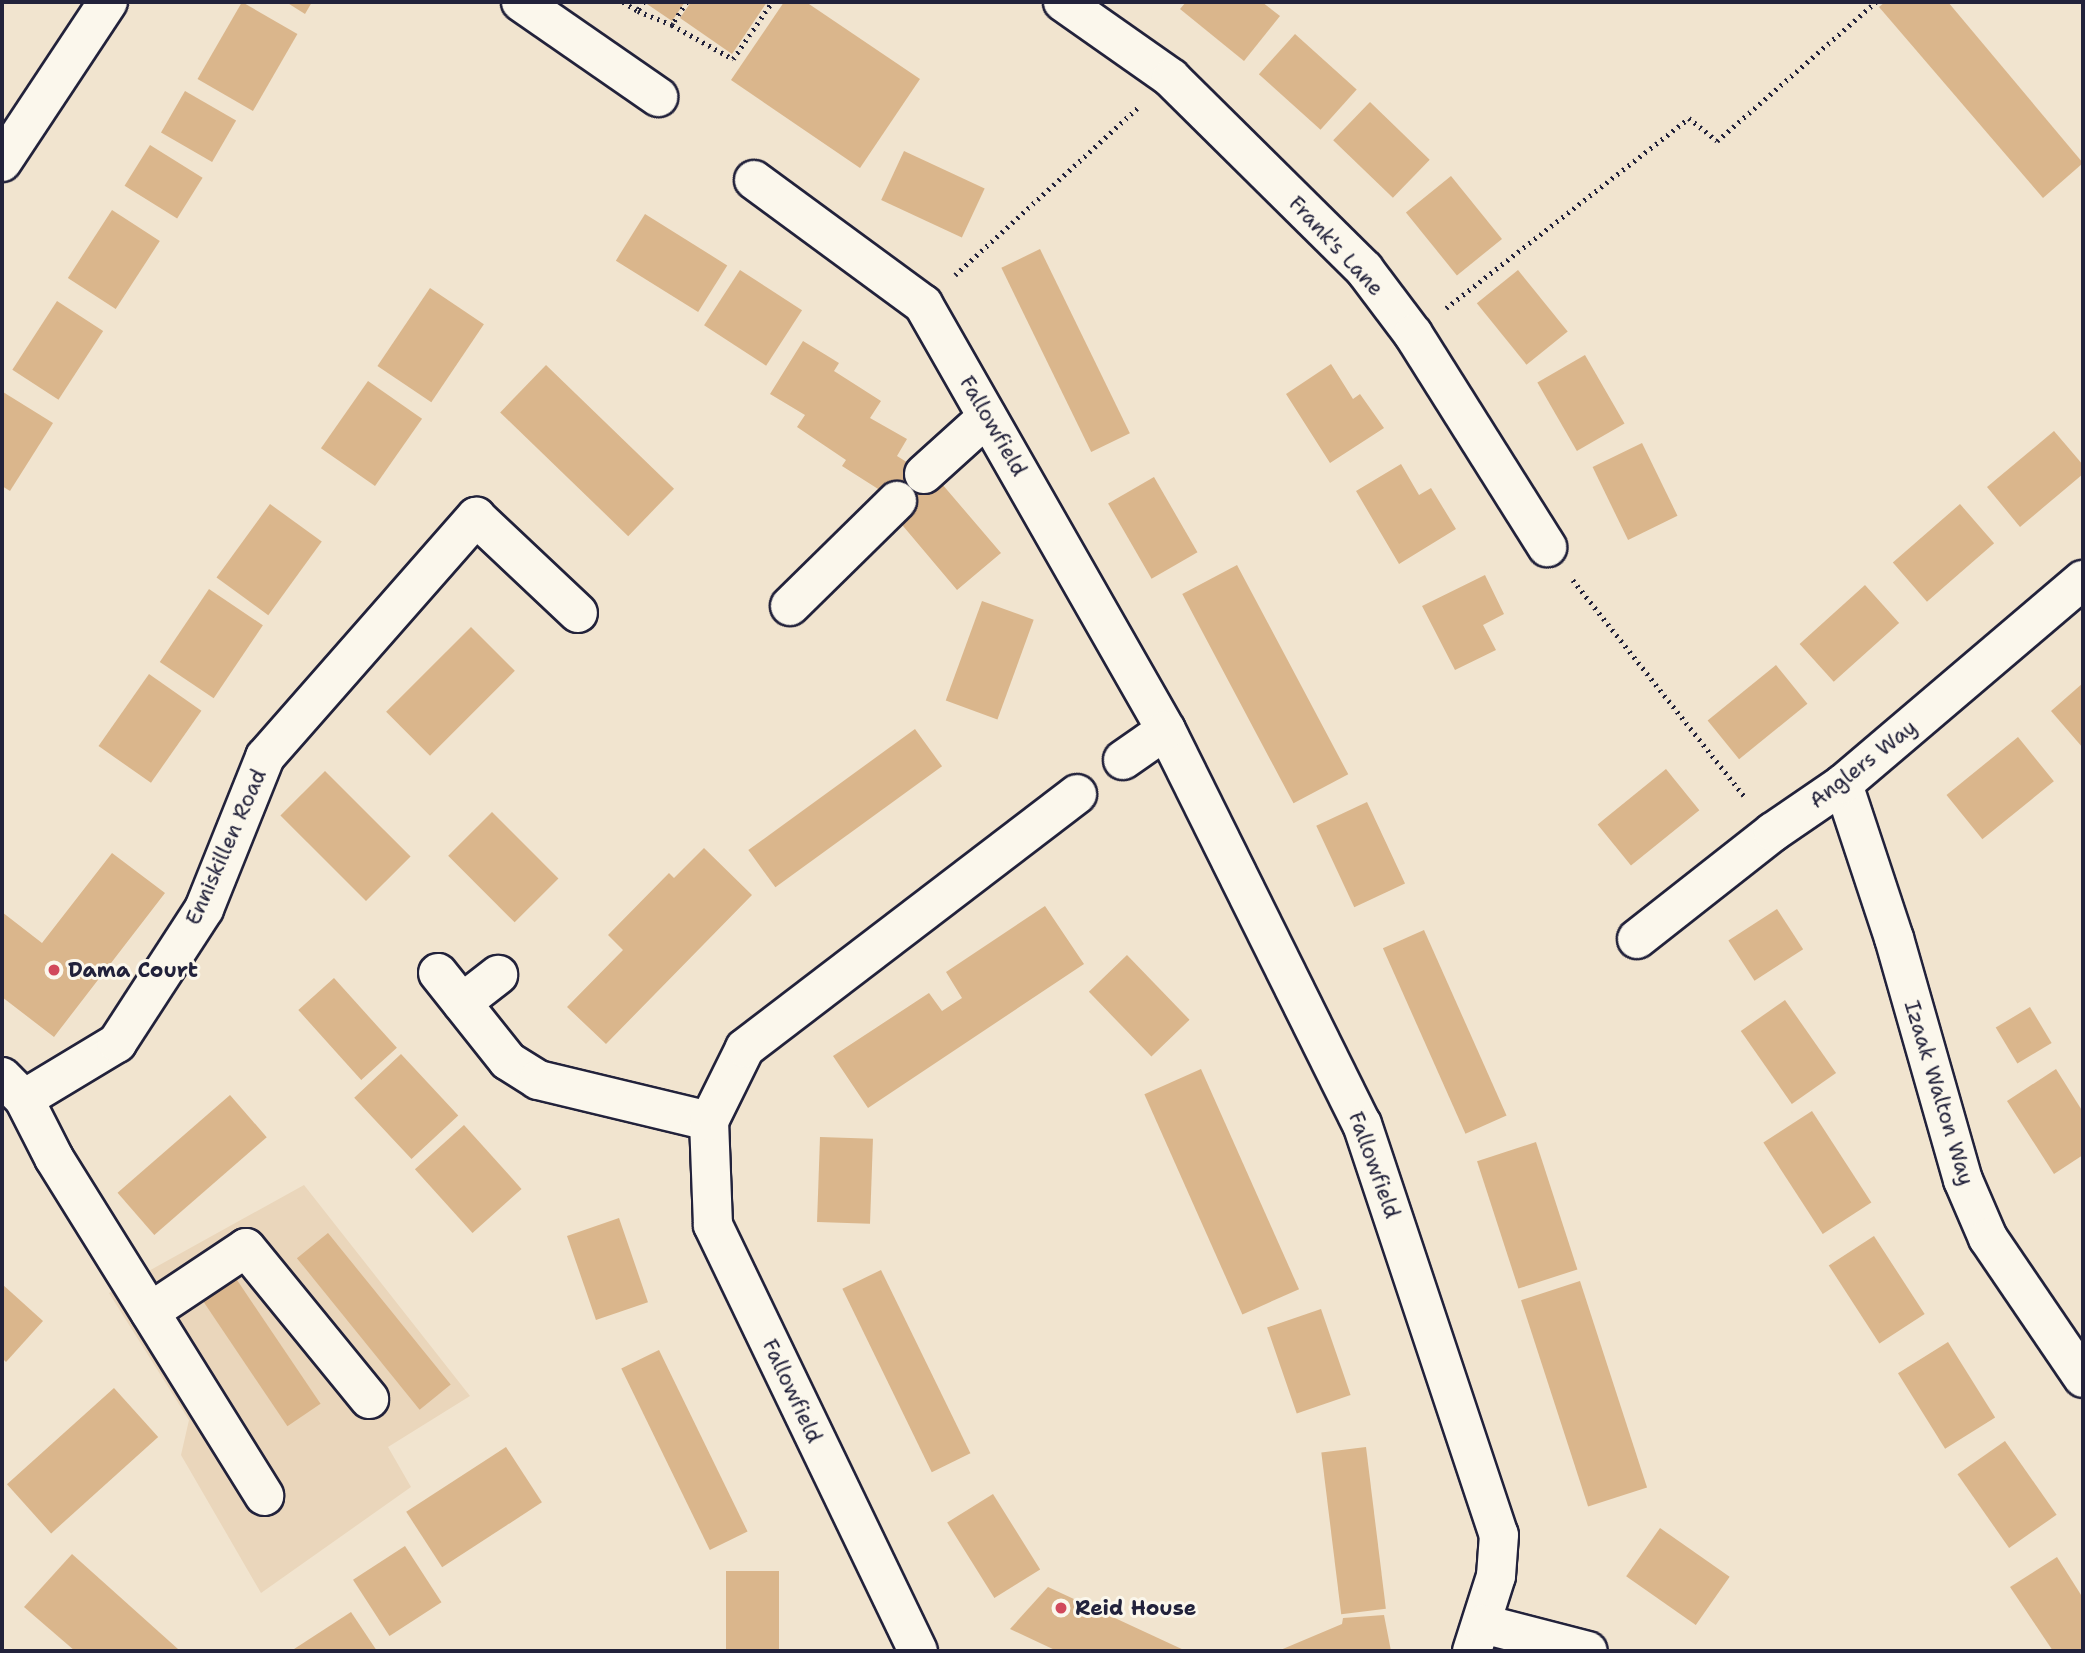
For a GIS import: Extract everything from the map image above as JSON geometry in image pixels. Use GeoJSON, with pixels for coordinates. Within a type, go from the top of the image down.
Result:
{"type":"FeatureCollection","features":[{"type":"Feature","properties":{"kind":"street"},"geometry":{"type":"LineString","coordinates":[[2,162],[108,2]]}},
{"type":"Feature","properties":{"kind":"street"},"geometry":{"type":"LineString","coordinates":[[521,2],[658,97]]}},
{"type":"Feature","properties":{"kind":"street","name":"Frank's Lane"},"geometry":{"type":"LineString","coordinates":[[1063,2],[1171,78],[1364,269],[1413,334],[1547,547]]}},
{"type":"Feature","properties":{"kind":"street","name":"Fallowfield"},"geometry":{"type":"LineString","coordinates":[[754,180],[923,304],[1166,730],[1362,1124],[1499,1535],[1496,1576],[1477,1638],[1588,1651]]}},
{"type":"Feature","properties":{"kind":"street"},"geometry":{"type":"LineString","coordinates":[[924,474],[987,417]]}},
{"type":"Feature","properties":{"kind":"street"},"geometry":{"type":"LineString","coordinates":[[790,606],[897,501]]}},
{"type":"Feature","properties":{"kind":"street","name":"Enniskillen Road"},"geometry":{"type":"LineString","coordinates":[[264,1496],[13,1088],[117,1043],[204,909],[265,757],[476,517],[578,613]]}},
{"type":"Feature","properties":{"kind":"street","name":"Anglers Way"},"geometry":{"type":"LineString","coordinates":[[1637,939],[1773,832],[1843,784],[2083,580]]}},
{"type":"Feature","properties":{"kind":"street"},"geometry":{"type":"LineString","coordinates":[[1123,760],[1166,730]]}},
{"type":"Feature","properties":{"kind":"street","name":"Izaak Walton Way"},"geometry":{"type":"LineString","coordinates":[[1843,784],[1894,938],[1964,1180],[1988,1238],[2083,1378]]}},
{"type":"Feature","properties":{"kind":"street","name":"Fallowfield"},"geometry":{"type":"LineString","coordinates":[[918,1651],[713,1225],[709,1121],[745,1048],[1077,794]]}},
{"type":"Feature","properties":{"kind":"street"},"geometry":{"type":"LineString","coordinates":[[438,973],[508,1061],[538,1080],[709,1121]]}},
{"type":"Feature","properties":{"kind":"street"},"geometry":{"type":"LineString","coordinates":[[462,1003],[498,975]]}},
{"type":"Feature","properties":{"kind":"street"},"geometry":{"type":"LineString","coordinates":[[150,1312],[246,1248],[369,1399]]}},
{"type":"Feature","properties":{"kind":"path"},"geometry":{"type":"LineString","coordinates":[[623,2],[672,25],[733,59],[772,2]]}},
{"type":"Feature","properties":{"kind":"path"},"geometry":{"type":"LineString","coordinates":[[638,11],[644,2]]}},
{"type":"Feature","properties":{"kind":"path"},"geometry":{"type":"LineString","coordinates":[[672,25],[687,2]]}},
{"type":"Feature","properties":{"kind":"path"},"geometry":{"type":"LineString","coordinates":[[1413,334],[1689,118],[1717,141],[1876,2]]}},
{"type":"Feature","properties":{"kind":"path"},"geometry":{"type":"LineString","coordinates":[[923,304],[1171,78]]}},
{"type":"Feature","properties":{"kind":"path"},"geometry":{"type":"LineString","coordinates":[[1547,547],[1773,832]]}},
{"type":"Feature","properties":{"kind":"shaded area"},"geometry":{"type":"Polygon","coordinates":[[[304,1185],[470,1396],[388,1447],[411,1487],[261,1593],[181,1455],[189,1420],[109,1293],[304,1185]]]}},
{"type":"Feature","properties":{"kind":"building"},"geometry":{"type":"Polygon","coordinates":[[[242,2],[297,34],[253,111],[198,79],[242,2]]]}},
{"type":"Feature","properties":{"kind":"building"},"geometry":{"type":"Polygon","coordinates":[[[286,2],[312,2],[305,14],[286,2]]]}},
{"type":"Feature","properties":{"kind":"building"},"geometry":{"type":"Polygon","coordinates":[[[644,2],[685,2],[672,21],[644,2]]]}},
{"type":"Feature","properties":{"kind":"building"},"geometry":{"type":"Polygon","coordinates":[[[691,2],[767,2],[732,54],[680,18],[691,2]]]}},
{"type":"Feature","properties":{"kind":"building"},"geometry":{"type":"Polygon","coordinates":[[[784,2],[806,2],[920,79],[860,168],[731,80],[784,2]]]}},
{"type":"Feature","properties":{"kind":"building"},"geometry":{"type":"Polygon","coordinates":[[[1186,2],[1262,2],[1280,16],[1244,61],[1180,9],[1186,2]]]}},
{"type":"Feature","properties":{"kind":"building"},"geometry":{"type":"Polygon","coordinates":[[[1885,2],[1948,2],[2083,163],[2043,198],[1879,7],[1885,2]]]}},
{"type":"Feature","properties":{"kind":"building"},"geometry":{"type":"Polygon","coordinates":[[[1295,34],[1357,90],[1321,130],[1259,74],[1295,34]]]}},
{"type":"Feature","properties":{"kind":"building"},"geometry":{"type":"Polygon","coordinates":[[[185,91],[236,120],[212,162],[161,133],[185,91]]]}},
{"type":"Feature","properties":{"kind":"building"},"geometry":{"type":"Polygon","coordinates":[[[1370,102],[1430,160],[1393,198],[1333,140],[1370,102]]]}},
{"type":"Feature","properties":{"kind":"building"},"geometry":{"type":"Polygon","coordinates":[[[150,145],[203,178],[177,219],[125,186],[150,145]]]}},
{"type":"Feature","properties":{"kind":"building"},"geometry":{"type":"Polygon","coordinates":[[[904,151],[985,189],[962,238],[881,200],[904,151]]]}},
{"type":"Feature","properties":{"kind":"building"},"geometry":{"type":"Polygon","coordinates":[[[1451,176],[1502,239],[1457,275],[1406,213],[1451,176]]]}},
{"type":"Feature","properties":{"kind":"building"},"geometry":{"type":"Polygon","coordinates":[[[112,210],[160,241],[116,309],[68,278],[112,210]]]}},
{"type":"Feature","properties":{"kind":"building"},"geometry":{"type":"Polygon","coordinates":[[[645,214],[727,265],[698,312],[616,261],[645,214]]]}},
{"type":"Feature","properties":{"kind":"building"},"geometry":{"type":"Polygon","coordinates":[[[1040,249],[1130,433],[1091,452],[1001,268],[1040,249]]]}},
{"type":"Feature","properties":{"kind":"building"},"geometry":{"type":"Polygon","coordinates":[[[740,270],[802,310],[766,366],[704,325],[740,270]]]}},
{"type":"Feature","properties":{"kind":"building"},"geometry":{"type":"Polygon","coordinates":[[[1518,270],[1568,331],[1527,365],[1477,303],[1518,270]]]}},
{"type":"Feature","properties":{"kind":"building"},"geometry":{"type":"Polygon","coordinates":[[[430,288],[484,324],[431,402],[377,366],[430,288]]]}},
{"type":"Feature","properties":{"kind":"building"},"geometry":{"type":"Polygon","coordinates":[[[57,301],[103,331],[58,400],[12,370],[57,301]]]}},
{"type":"Feature","properties":{"kind":"building"},"geometry":{"type":"Polygon","coordinates":[[[803,341],[839,363],[834,371],[881,401],[870,418],[907,439],[897,456],[942,484],[1001,553],[957,590],[898,520],[897,501],[842,466],[846,460],[797,427],[805,415],[770,394],[803,341]]]}},
{"type":"Feature","properties":{"kind":"building"},"geometry":{"type":"Polygon","coordinates":[[[1585,355],[1624,423],[1577,451],[1537,382],[1585,355]]]}},
{"type":"Feature","properties":{"kind":"building"},"geometry":{"type":"Polygon","coordinates":[[[1331,364],[1353,399],[1360,394],[1384,428],[1330,463],[1286,394],[1331,364]]]}},
{"type":"Feature","properties":{"kind":"building"},"geometry":{"type":"Polygon","coordinates":[[[546,365],[674,489],[628,536],[500,412],[546,365]]]}},
{"type":"Feature","properties":{"kind":"building"},"geometry":{"type":"Polygon","coordinates":[[[368,381],[422,419],[375,486],[321,448],[368,381]]]}},
{"type":"Feature","properties":{"kind":"building"},"geometry":{"type":"Polygon","coordinates":[[[3,392],[53,423],[10,491],[2,486],[3,392]]]}},
{"type":"Feature","properties":{"kind":"building"},"geometry":{"type":"Polygon","coordinates":[[[2054,431],[2083,465],[2083,474],[2020,527],[1987,487],[2054,431]]]}},
{"type":"Feature","properties":{"kind":"building"},"geometry":{"type":"Polygon","coordinates":[[[1642,443],[1678,516],[1628,540],[1593,467],[1642,443]]]}},
{"type":"Feature","properties":{"kind":"building"},"geometry":{"type":"Polygon","coordinates":[[[1401,464],[1419,495],[1431,488],[1456,529],[1399,564],[1356,491],[1401,464]]]}},
{"type":"Feature","properties":{"kind":"building"},"geometry":{"type":"Polygon","coordinates":[[[1154,477],[1198,552],[1152,579],[1108,504],[1154,477]]]}},
{"type":"Feature","properties":{"kind":"building"},"geometry":{"type":"Polygon","coordinates":[[[270,504],[322,542],[268,615],[217,578],[270,504]]]}},
{"type":"Feature","properties":{"kind":"building"},"geometry":{"type":"Polygon","coordinates":[[[1960,504],[1994,543],[1927,602],[1893,562],[1960,504]]]}},
{"type":"Feature","properties":{"kind":"building"},"geometry":{"type":"Polygon","coordinates":[[[1237,565],[1348,774],[1294,803],[1182,594],[1237,565]]]}},
{"type":"Feature","properties":{"kind":"building"},"geometry":{"type":"Polygon","coordinates":[[[1485,575],[1504,614],[1483,625],[1496,650],[1455,670],[1422,606],[1485,575]]]}},
{"type":"Feature","properties":{"kind":"building"},"geometry":{"type":"Polygon","coordinates":[[[1865,585],[1899,623],[1834,682],[1800,644],[1865,585]]]}},
{"type":"Feature","properties":{"kind":"building"},"geometry":{"type":"Polygon","coordinates":[[[209,589],[263,625],[214,698],[160,662],[209,589]]]}},
{"type":"Feature","properties":{"kind":"building"},"geometry":{"type":"Polygon","coordinates":[[[982,601],[1034,620],[997,719],[946,701],[982,601]]]}},
{"type":"Feature","properties":{"kind":"building"},"geometry":{"type":"Polygon","coordinates":[[[471,627],[515,671],[430,756],[386,712],[471,627]]]}},
{"type":"Feature","properties":{"kind":"building"},"geometry":{"type":"Polygon","coordinates":[[[1776,665],[1807,704],[1739,759],[1708,720],[1776,665]]]}},
{"type":"Feature","properties":{"kind":"building"},"geometry":{"type":"Polygon","coordinates":[[[149,674],[201,711],[151,783],[99,746],[149,674]]]}},
{"type":"Feature","properties":{"kind":"building"},"geometry":{"type":"Polygon","coordinates":[[[2083,683],[2083,748],[2051,711],[2083,683]]]}},
{"type":"Feature","properties":{"kind":"building"},"geometry":{"type":"Polygon","coordinates":[[[915,729],[942,766],[775,887],[748,850],[915,729]]]}},
{"type":"Feature","properties":{"kind":"building"},"geometry":{"type":"Polygon","coordinates":[[[2018,737],[2054,781],[1982,839],[1947,795],[2018,737]]]}},
{"type":"Feature","properties":{"kind":"building"},"geometry":{"type":"Polygon","coordinates":[[[1666,769],[1699,810],[1631,866],[1598,824],[1666,769]]]}},
{"type":"Feature","properties":{"kind":"building"},"geometry":{"type":"Polygon","coordinates":[[[325,771],[411,857],[366,901],[280,816],[325,771]]]}},
{"type":"Feature","properties":{"kind":"building"},"geometry":{"type":"Polygon","coordinates":[[[1367,802],[1405,884],[1354,907],[1316,826],[1367,802]]]}},
{"type":"Feature","properties":{"kind":"building"},"geometry":{"type":"Polygon","coordinates":[[[492,812],[558,878],[515,922],[448,856],[492,812]]]}},
{"type":"Feature","properties":{"kind":"building"},"geometry":{"type":"Polygon","coordinates":[[[704,848],[752,895],[606,1044],[567,1007],[623,950],[608,935],[669,873],[674,878],[704,848]]]}},
{"type":"Feature","properties":{"kind":"building","name":"Dama Court"},"geometry":{"type":"Polygon","coordinates":[[[112,853],[165,893],[54,1037],[2,997],[2,912],[42,943],[112,853]]]}},
{"type":"Feature","properties":{"kind":"building"},"geometry":{"type":"Polygon","coordinates":[[[1045,906],[1084,964],[868,1108],[833,1056],[929,993],[942,1011],[962,998],[946,972],[1045,906]]]}},
{"type":"Feature","properties":{"kind":"building"},"geometry":{"type":"Polygon","coordinates":[[[1777,909],[1803,949],[1754,981],[1728,941],[1777,909]]]}},
{"type":"Feature","properties":{"kind":"building"},"geometry":{"type":"Polygon","coordinates":[[[1424,930],[1507,1115],[1465,1134],[1383,948],[1424,930]]]}},
{"type":"Feature","properties":{"kind":"building"},"geometry":{"type":"Polygon","coordinates":[[[1127,955],[1190,1020],[1151,1057],[1089,992],[1127,955]]]}},
{"type":"Feature","properties":{"kind":"building"},"geometry":{"type":"Polygon","coordinates":[[[334,978],[397,1048],[361,1080],[298,1010],[334,978]]]}},
{"type":"Feature","properties":{"kind":"building"},"geometry":{"type":"Polygon","coordinates":[[[1785,1000],[1836,1073],[1792,1104],[1741,1031],[1785,1000]]]}},
{"type":"Feature","properties":{"kind":"building"},"geometry":{"type":"Polygon","coordinates":[[[2030,1007],[2052,1043],[2017,1064],[1996,1028],[2030,1007]]]}},
{"type":"Feature","properties":{"kind":"building"},"geometry":{"type":"Polygon","coordinates":[[[401,1054],[458,1115],[411,1159],[354,1098],[401,1054]]]}},
{"type":"Feature","properties":{"kind":"building"},"geometry":{"type":"Polygon","coordinates":[[[1201,1069],[1299,1289],[1242,1314],[1144,1094],[1201,1069]]]}},
{"type":"Feature","properties":{"kind":"building"},"geometry":{"type":"Polygon","coordinates":[[[2056,1069],[2083,1112],[2083,1155],[2054,1174],[2007,1101],[2056,1069]]]}},
{"type":"Feature","properties":{"kind":"building"},"geometry":{"type":"Polygon","coordinates":[[[230,1095],[267,1137],[154,1235],[118,1193],[230,1095]]]}},
{"type":"Feature","properties":{"kind":"building"},"geometry":{"type":"Polygon","coordinates":[[[1812,1111],[1871,1202],[1823,1234],[1763,1143],[1812,1111]]]}},
{"type":"Feature","properties":{"kind":"building"},"geometry":{"type":"Polygon","coordinates":[[[464,1125],[522,1189],[472,1233],[415,1169],[464,1125]]]}},
{"type":"Feature","properties":{"kind":"building"},"geometry":{"type":"Polygon","coordinates":[[[820,1137],[873,1139],[870,1224],[817,1222],[820,1137]]]}},
{"type":"Feature","properties":{"kind":"building"},"geometry":{"type":"Polygon","coordinates":[[[1536,1142],[1577,1269],[1518,1289],[1477,1161],[1536,1142]]]}},
{"type":"Feature","properties":{"kind":"building"},"geometry":{"type":"Polygon","coordinates":[[[619,1218],[648,1302],[596,1320],[567,1236],[619,1218]]]}},
{"type":"Feature","properties":{"kind":"building"},"geometry":{"type":"Polygon","coordinates":[[[328,1233],[451,1385],[420,1410],[297,1258],[328,1233]]]}},
{"type":"Feature","properties":{"kind":"building"},"geometry":{"type":"Polygon","coordinates":[[[1874,1236],[1925,1314],[1879,1343],[1829,1265],[1874,1236]]]}},
{"type":"Feature","properties":{"kind":"building"},"geometry":{"type":"Polygon","coordinates":[[[881,1270],[970,1453],[932,1472],[842,1289],[881,1270]]]}},
{"type":"Feature","properties":{"kind":"building"},"geometry":{"type":"Polygon","coordinates":[[[235,1277],[321,1404],[287,1426],[202,1299],[235,1277]]]}},
{"type":"Feature","properties":{"kind":"building"},"geometry":{"type":"Polygon","coordinates":[[[1580,1281],[1647,1487],[1588,1507],[1521,1300],[1580,1281]]]}},
{"type":"Feature","properties":{"kind":"building"},"geometry":{"type":"Polygon","coordinates":[[[2,1284],[43,1321],[6,1362],[2,1358],[2,1284]]]}},
{"type":"Feature","properties":{"kind":"building"},"geometry":{"type":"Polygon","coordinates":[[[1321,1309],[1351,1395],[1297,1414],[1267,1328],[1321,1309]]]}},
{"type":"Feature","properties":{"kind":"building"},"geometry":{"type":"Polygon","coordinates":[[[1948,1342],[1995,1417],[1945,1449],[1898,1373],[1948,1342]]]}},
{"type":"Feature","properties":{"kind":"building"},"geometry":{"type":"Polygon","coordinates":[[[659,1350],[748,1532],[710,1550],[621,1368],[659,1350]]]}},
{"type":"Feature","properties":{"kind":"building"},"geometry":{"type":"Polygon","coordinates":[[[114,1388],[158,1437],[51,1533],[7,1484],[114,1388]]]}},
{"type":"Feature","properties":{"kind":"building"},"geometry":{"type":"Polygon","coordinates":[[[2005,1441],[2057,1515],[2009,1548],[1957,1474],[2005,1441]]]}},
{"type":"Feature","properties":{"kind":"building"},"geometry":{"type":"Polygon","coordinates":[[[506,1447],[542,1502],[442,1567],[406,1512],[506,1447]]]}},
{"type":"Feature","properties":{"kind":"building"},"geometry":{"type":"Polygon","coordinates":[[[1366,1447],[1386,1609],[1341,1614],[1321,1452],[1366,1447]]]}},
{"type":"Feature","properties":{"kind":"building"},"geometry":{"type":"Polygon","coordinates":[[[993,1494],[1040,1569],[994,1598],[947,1523],[993,1494]]]}},
{"type":"Feature","properties":{"kind":"building"},"geometry":{"type":"Polygon","coordinates":[[[1660,1528],[1730,1577],[1696,1625],[1626,1576],[1660,1528]]]}},
{"type":"Feature","properties":{"kind":"building"},"geometry":{"type":"Polygon","coordinates":[[[405,1546],[441,1602],[389,1636],[353,1580],[405,1546]]]}},
{"type":"Feature","properties":{"kind":"building"},"geometry":{"type":"Polygon","coordinates":[[[72,1554],[178,1649],[75,1651],[24,1607],[72,1554]]]}},
{"type":"Feature","properties":{"kind":"building"},"geometry":{"type":"Polygon","coordinates":[[[2057,1557],[2083,1598],[2083,1649],[2080,1651],[2053,1651],[2010,1587],[2057,1557]]]}},
{"type":"Feature","properties":{"kind":"building"},"geometry":{"type":"Polygon","coordinates":[[[726,1571],[779,1571],[779,1651],[726,1651],[726,1571]]]}},
{"type":"Feature","properties":{"kind":"building","name":"Reid House"},"geometry":{"type":"Polygon","coordinates":[[[1048,1587],[1186,1651],[1057,1651],[1010,1629],[1048,1587]]]}},
{"type":"Feature","properties":{"kind":"building"},"geometry":{"type":"Polygon","coordinates":[[[351,1612],[377,1651],[291,1651],[351,1612]]]}},
{"type":"Feature","properties":{"kind":"building"},"geometry":{"type":"Polygon","coordinates":[[[1384,1615],[1391,1651],[1278,1651],[1342,1624],[1343,1618],[1384,1615]]]}},
{"type":"Feature","properties":{"kind":"place","name":"Dama Court"},"geometry":{"type":"Point","coordinates":[54,970]}},
{"type":"Feature","properties":{"kind":"place","name":"Reid House"},"geometry":{"type":"Point","coordinates":[1061,1608]}}]}
